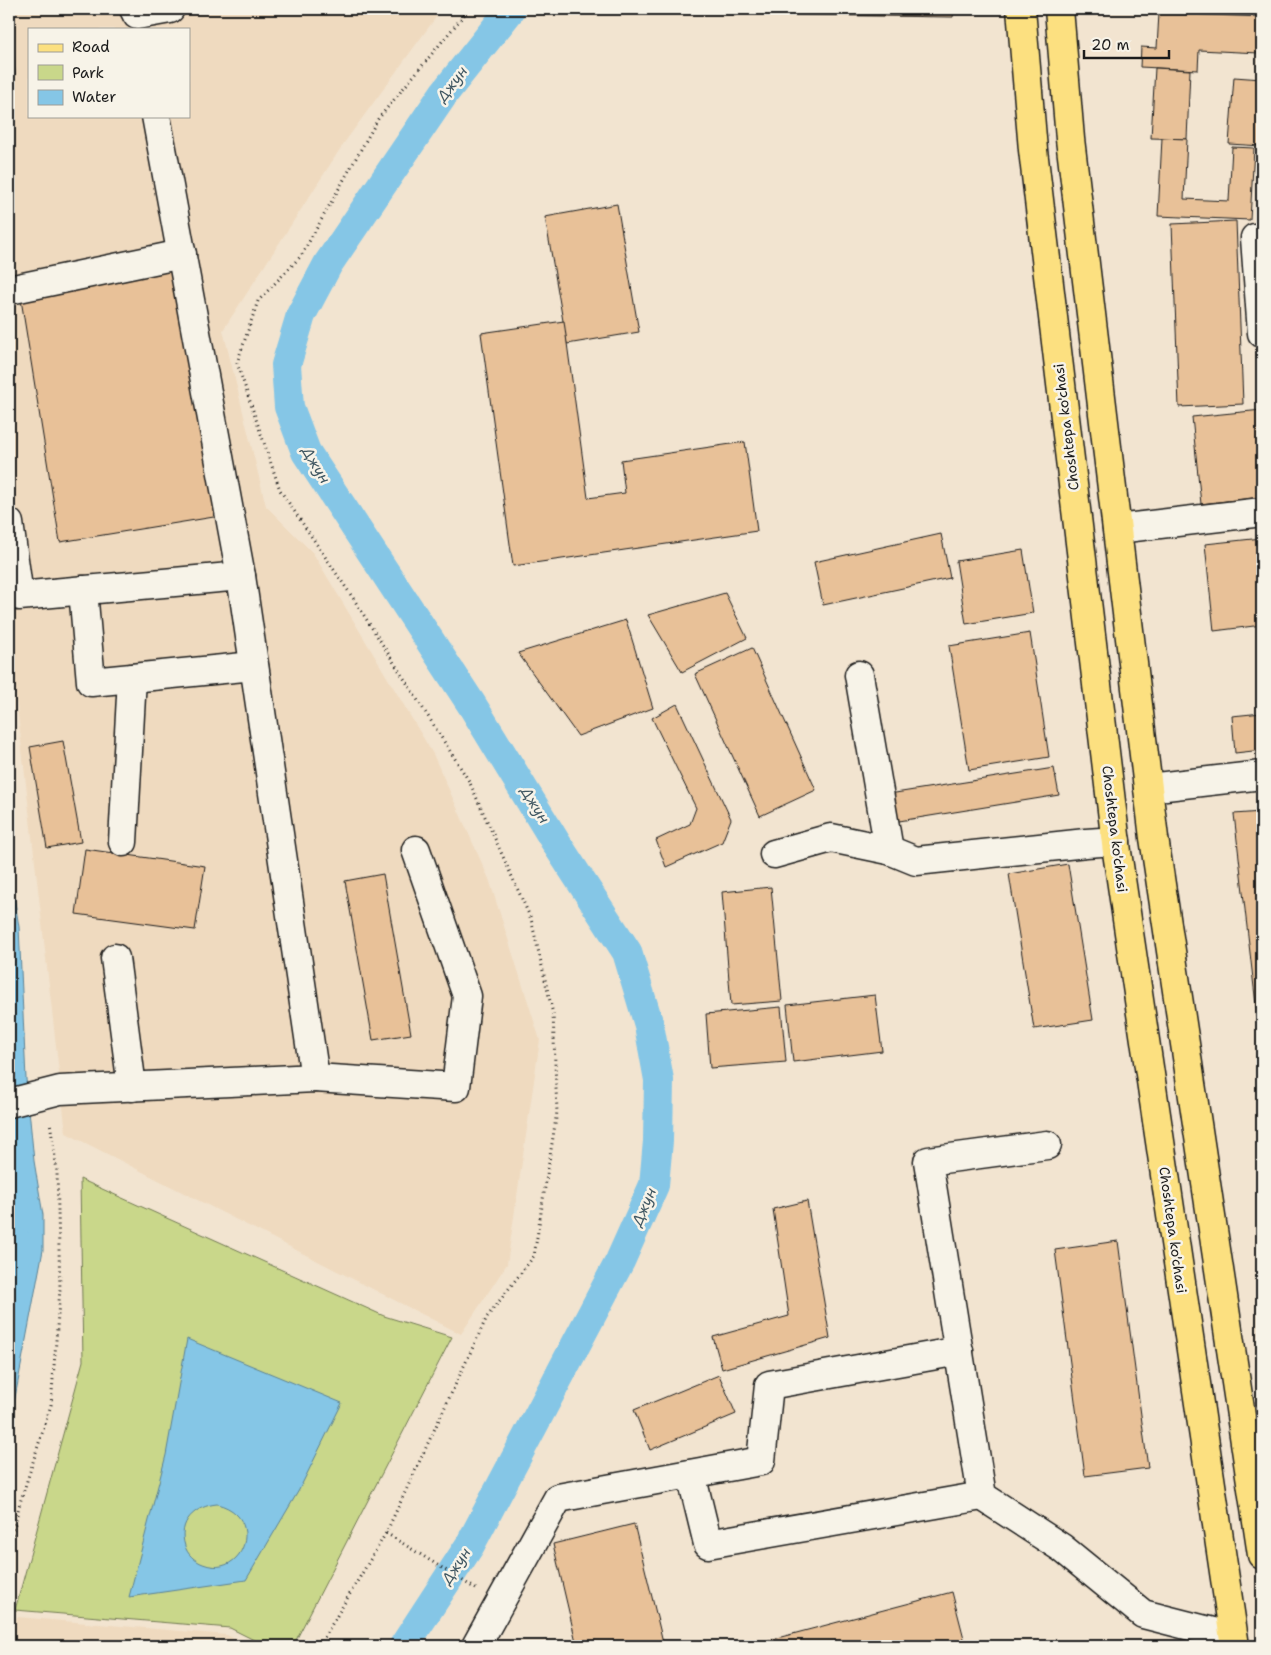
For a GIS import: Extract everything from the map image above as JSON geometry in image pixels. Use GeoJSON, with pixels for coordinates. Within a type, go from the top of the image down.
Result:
{"type":"FeatureCollection","features":[{"type":"Feature","properties":{"kind":"main road","name":"Choshtepa ko'chasi"},"geometry":{"type":"LineString","coordinates":[[1021,9],[1033,150],[1116,841],[1234,1641]]}},
{"type":"Feature","properties":{"kind":"main road"},"geometry":{"type":"LineString","coordinates":[[1059,9],[1070,139],[1154,838],[1262,1555]]}},
{"type":"Feature","properties":{"kind":"lane"},"geometry":{"type":"LineString","coordinates":[[137,17],[170,9]]}},
{"type":"Feature","properties":{"kind":"lane"},"geometry":{"type":"LineString","coordinates":[[156,118],[241,576],[315,1078]]}},
{"type":"Feature","properties":{"kind":"lane"},"geometry":{"type":"LineString","coordinates":[[1254,238],[1262,333]]}},
{"type":"Feature","properties":{"kind":"lane"},"geometry":{"type":"LineString","coordinates":[[9,290],[182,254]]}},
{"type":"Feature","properties":{"kind":"lane"},"geometry":{"type":"LineString","coordinates":[[1117,529],[1262,512]]}},
{"type":"Feature","properties":{"kind":"lane"},"geometry":{"type":"LineString","coordinates":[[9,523],[19,596],[241,576]]}},
{"type":"Feature","properties":{"kind":"lane"},"geometry":{"type":"LineString","coordinates":[[83,590],[92,682],[254,666]]}},
{"type":"Feature","properties":{"kind":"lane"},"geometry":{"type":"LineString","coordinates":[[859,674],[889,850]]}},
{"type":"Feature","properties":{"kind":"lane"},"geometry":{"type":"LineString","coordinates":[[123,842],[132,678]]}},
{"type":"Feature","properties":{"kind":"lane"},"geometry":{"type":"LineString","coordinates":[[1148,788],[1262,775]]}},
{"type":"Feature","properties":{"kind":"lane"},"geometry":{"type":"LineString","coordinates":[[774,854],[831,838],[889,850],[916,861],[1116,841]]}},
{"type":"Feature","properties":{"kind":"lane"},"geometry":{"type":"LineString","coordinates":[[9,1104],[49,1104],[60,1090],[315,1078],[456,1087],[466,996],[416,850]]}},
{"type":"Feature","properties":{"kind":"lane"},"geometry":{"type":"LineString","coordinates":[[115,958],[132,1087]]}},
{"type":"Feature","properties":{"kind":"lane"},"geometry":{"type":"LineString","coordinates":[[982,1496],[928,1162],[1047,1145]]}},
{"type":"Feature","properties":{"kind":"lane"},"geometry":{"type":"LineString","coordinates":[[476,1646],[558,1498],[761,1461],[769,1385],[959,1351]]}},
{"type":"Feature","properties":{"kind":"lane"},"geometry":{"type":"LineString","coordinates":[[691,1474],[708,1544],[982,1496],[1062,1548],[1143,1614],[1234,1641]]}},
{"type":"Feature","properties":{"kind":"path"},"geometry":{"type":"LineString","coordinates":[[318,1646],[386,1533],[487,1317],[534,1256],[557,1112],[553,1014],[531,919],[468,781],[352,598],[280,490],[237,363],[258,300],[302,256],[378,119],[468,9]]}},
{"type":"Feature","properties":{"kind":"path"},"geometry":{"type":"LineString","coordinates":[[9,1549],[19,1506],[51,1405],[60,1289],[58,1202],[49,1104]]}},
{"type":"Feature","properties":{"kind":"path"},"geometry":{"type":"LineString","coordinates":[[386,1533],[477,1590]]}},
{"type":"Feature","properties":{"kind":"shaded area"},"geometry":{"type":"Polygon","coordinates":[[[9,9],[442,9],[344,143],[223,330],[266,506],[313,553],[433,754],[489,879],[540,1040],[507,1264],[461,1334],[66,1133],[9,636],[9,9]]]}},
{"type":"Feature","properties":{"kind":"shaded area"},"geometry":{"type":"Polygon","coordinates":[[[17,1617],[227,1635],[249,1646],[9,1646],[17,1617]]]}},
{"type":"Feature","properties":{"kind":"green space"},"geometry":{"type":"Polygon","coordinates":[[[80,1179],[384,1316],[452,1337],[293,1646],[266,1646],[230,1628],[15,1610],[83,1361],[80,1179]]]}},
{"type":"Feature","properties":{"kind":"water"},"geometry":{"type":"Polygon","coordinates":[[[9,865],[19,927],[26,1079],[34,1161],[43,1215],[43,1250],[9,1429],[9,1307],[13,1292],[13,1147],[9,1126],[9,865]]]}},
{"type":"Feature","properties":{"kind":"water"},"geometry":{"type":"Polygon","coordinates":[[[187,1339],[342,1403],[299,1490],[246,1580],[129,1597],[166,1455],[187,1339]],[[217,1504],[209,1505],[195,1512],[190,1517],[186,1523],[183,1537],[186,1549],[194,1559],[203,1564],[217,1567],[229,1563],[238,1555],[244,1544],[245,1532],[241,1521],[232,1511],[217,1504]]]}},
{"type":"Feature","properties":{"kind":"building"},"geometry":{"type":"Polygon","coordinates":[[[727,9],[954,9],[953,17],[727,14],[727,9]]]}},
{"type":"Feature","properties":{"kind":"building"},"geometry":{"type":"Polygon","coordinates":[[[1159,9],[1215,9],[1214,15],[1159,13],[1159,9]]]}},
{"type":"Feature","properties":{"kind":"building"},"geometry":{"type":"Polygon","coordinates":[[[1159,13],[1262,17],[1262,75],[1259,74],[1259,53],[1199,50],[1198,70],[1140,67],[1141,47],[1157,48],[1159,13]]]}},
{"type":"Feature","properties":{"kind":"building"},"geometry":{"type":"Polygon","coordinates":[[[9,23],[12,23],[15,76],[9,77],[9,23]]]}},
{"type":"Feature","properties":{"kind":"building"},"geometry":{"type":"Polygon","coordinates":[[[1155,68],[1190,70],[1187,139],[1151,138],[1155,68]]]}},
{"type":"Feature","properties":{"kind":"building"},"geometry":{"type":"Polygon","coordinates":[[[1234,77],[1262,79],[1262,146],[1229,144],[1234,77]]]}},
{"type":"Feature","properties":{"kind":"building"},"geometry":{"type":"Polygon","coordinates":[[[1162,138],[1187,139],[1184,199],[1229,201],[1232,147],[1254,148],[1250,220],[1158,216],[1162,138]]]}},
{"type":"Feature","properties":{"kind":"building"},"geometry":{"type":"Polygon","coordinates":[[[617,204],[639,332],[567,344],[545,217],[617,204]]]}},
{"type":"Feature","properties":{"kind":"building"},"geometry":{"type":"Polygon","coordinates":[[[1236,221],[1243,404],[1179,407],[1172,224],[1236,221]]]}},
{"type":"Feature","properties":{"kind":"building"},"geometry":{"type":"Polygon","coordinates":[[[180,266],[220,516],[60,542],[20,293],[180,266]]]}},
{"type":"Feature","properties":{"kind":"building"},"geometry":{"type":"Polygon","coordinates":[[[564,321],[588,498],[625,493],[621,460],[745,442],[757,531],[513,566],[481,333],[564,321]]]}},
{"type":"Feature","properties":{"kind":"building"},"geometry":{"type":"Polygon","coordinates":[[[1262,410],[1262,497],[1201,504],[1192,417],[1262,410]]]}},
{"type":"Feature","properties":{"kind":"building"},"geometry":{"type":"Polygon","coordinates":[[[941,534],[950,578],[823,605],[814,562],[941,534]]]}},
{"type":"Feature","properties":{"kind":"building"},"geometry":{"type":"Polygon","coordinates":[[[1262,538],[1262,625],[1214,631],[1205,544],[1262,538]]]}},
{"type":"Feature","properties":{"kind":"building"},"geometry":{"type":"Polygon","coordinates":[[[1023,550],[1033,613],[966,624],[956,561],[1023,550]]]}},
{"type":"Feature","properties":{"kind":"building"},"geometry":{"type":"Polygon","coordinates":[[[725,593],[747,638],[682,672],[648,615],[725,593]]]}},
{"type":"Feature","properties":{"kind":"building"},"geometry":{"type":"Polygon","coordinates":[[[626,620],[653,708],[578,736],[518,653],[626,620]]]}},
{"type":"Feature","properties":{"kind":"building"},"geometry":{"type":"Polygon","coordinates":[[[1030,633],[1049,757],[969,770],[949,646],[1030,633]]]}},
{"type":"Feature","properties":{"kind":"building"},"geometry":{"type":"Polygon","coordinates":[[[752,648],[816,790],[760,816],[695,674],[752,648]]]}},
{"type":"Feature","properties":{"kind":"building"},"geometry":{"type":"Polygon","coordinates":[[[677,704],[731,819],[722,842],[666,867],[656,840],[690,824],[696,808],[652,718],[677,704]]]}},
{"type":"Feature","properties":{"kind":"building"},"geometry":{"type":"Polygon","coordinates":[[[1262,713],[1262,750],[1235,753],[1232,716],[1262,713]]]}},
{"type":"Feature","properties":{"kind":"building"},"geometry":{"type":"Polygon","coordinates":[[[63,741],[81,842],[47,848],[30,747],[63,741]]]}},
{"type":"Feature","properties":{"kind":"building"},"geometry":{"type":"Polygon","coordinates":[[[1054,768],[1059,795],[893,822],[889,794],[1054,768]]]}},
{"type":"Feature","properties":{"kind":"building"},"geometry":{"type":"Polygon","coordinates":[[[1262,812],[1262,1057],[1234,814],[1262,812]]]}},
{"type":"Feature","properties":{"kind":"building"},"geometry":{"type":"Polygon","coordinates":[[[85,849],[205,866],[195,930],[76,914],[85,849]]]}},
{"type":"Feature","properties":{"kind":"building"},"geometry":{"type":"Polygon","coordinates":[[[1068,864],[1093,1020],[1034,1029],[1009,874],[1068,864]]]}},
{"type":"Feature","properties":{"kind":"building"},"geometry":{"type":"Polygon","coordinates":[[[383,874],[411,1034],[373,1040],[345,881],[383,874]]]}},
{"type":"Feature","properties":{"kind":"building"},"geometry":{"type":"Polygon","coordinates":[[[771,887],[782,1001],[731,1005],[722,892],[771,887]]]}},
{"type":"Feature","properties":{"kind":"building"},"geometry":{"type":"Polygon","coordinates":[[[875,995],[882,1051],[793,1062],[787,1005],[875,995]]]}},
{"type":"Feature","properties":{"kind":"building"},"geometry":{"type":"Polygon","coordinates":[[[781,1007],[786,1062],[710,1068],[706,1014],[781,1007]]]}},
{"type":"Feature","properties":{"kind":"building"},"geometry":{"type":"Polygon","coordinates":[[[807,1201],[830,1338],[722,1369],[713,1337],[789,1316],[773,1209],[807,1201]]]}},
{"type":"Feature","properties":{"kind":"building"},"geometry":{"type":"Polygon","coordinates":[[[1118,1241],[1148,1468],[1085,1476],[1055,1250],[1118,1241]]]}},
{"type":"Feature","properties":{"kind":"building"},"geometry":{"type":"Polygon","coordinates":[[[1262,1285],[1262,1317],[1257,1286],[1262,1285]]]}},
{"type":"Feature","properties":{"kind":"building"},"geometry":{"type":"Polygon","coordinates":[[[719,1375],[736,1414],[650,1450],[634,1410],[719,1375]]]}},
{"type":"Feature","properties":{"kind":"building"},"geometry":{"type":"Polygon","coordinates":[[[634,1524],[664,1646],[577,1646],[553,1544],[634,1524]]]}},
{"type":"Feature","properties":{"kind":"building"},"geometry":{"type":"Polygon","coordinates":[[[952,1592],[966,1646],[747,1646],[952,1592]]]}},
{"type":"Feature","properties":{"kind":"waterway","name":"Джун"},"geometry":{"type":"LineString","coordinates":[[404,1646],[470,1545],[620,1261],[654,1185],[658,1141],[659,1080],[649,1025],[627,952],[558,846],[472,705],[306,452],[289,407],[286,365],[301,315],[328,264],[445,92],[511,9]]}},
{"type":"Feature","properties":{"kind":"waterway"},"geometry":{"type":"LineString","coordinates":[[9,1317],[17,1243]]}}]}
